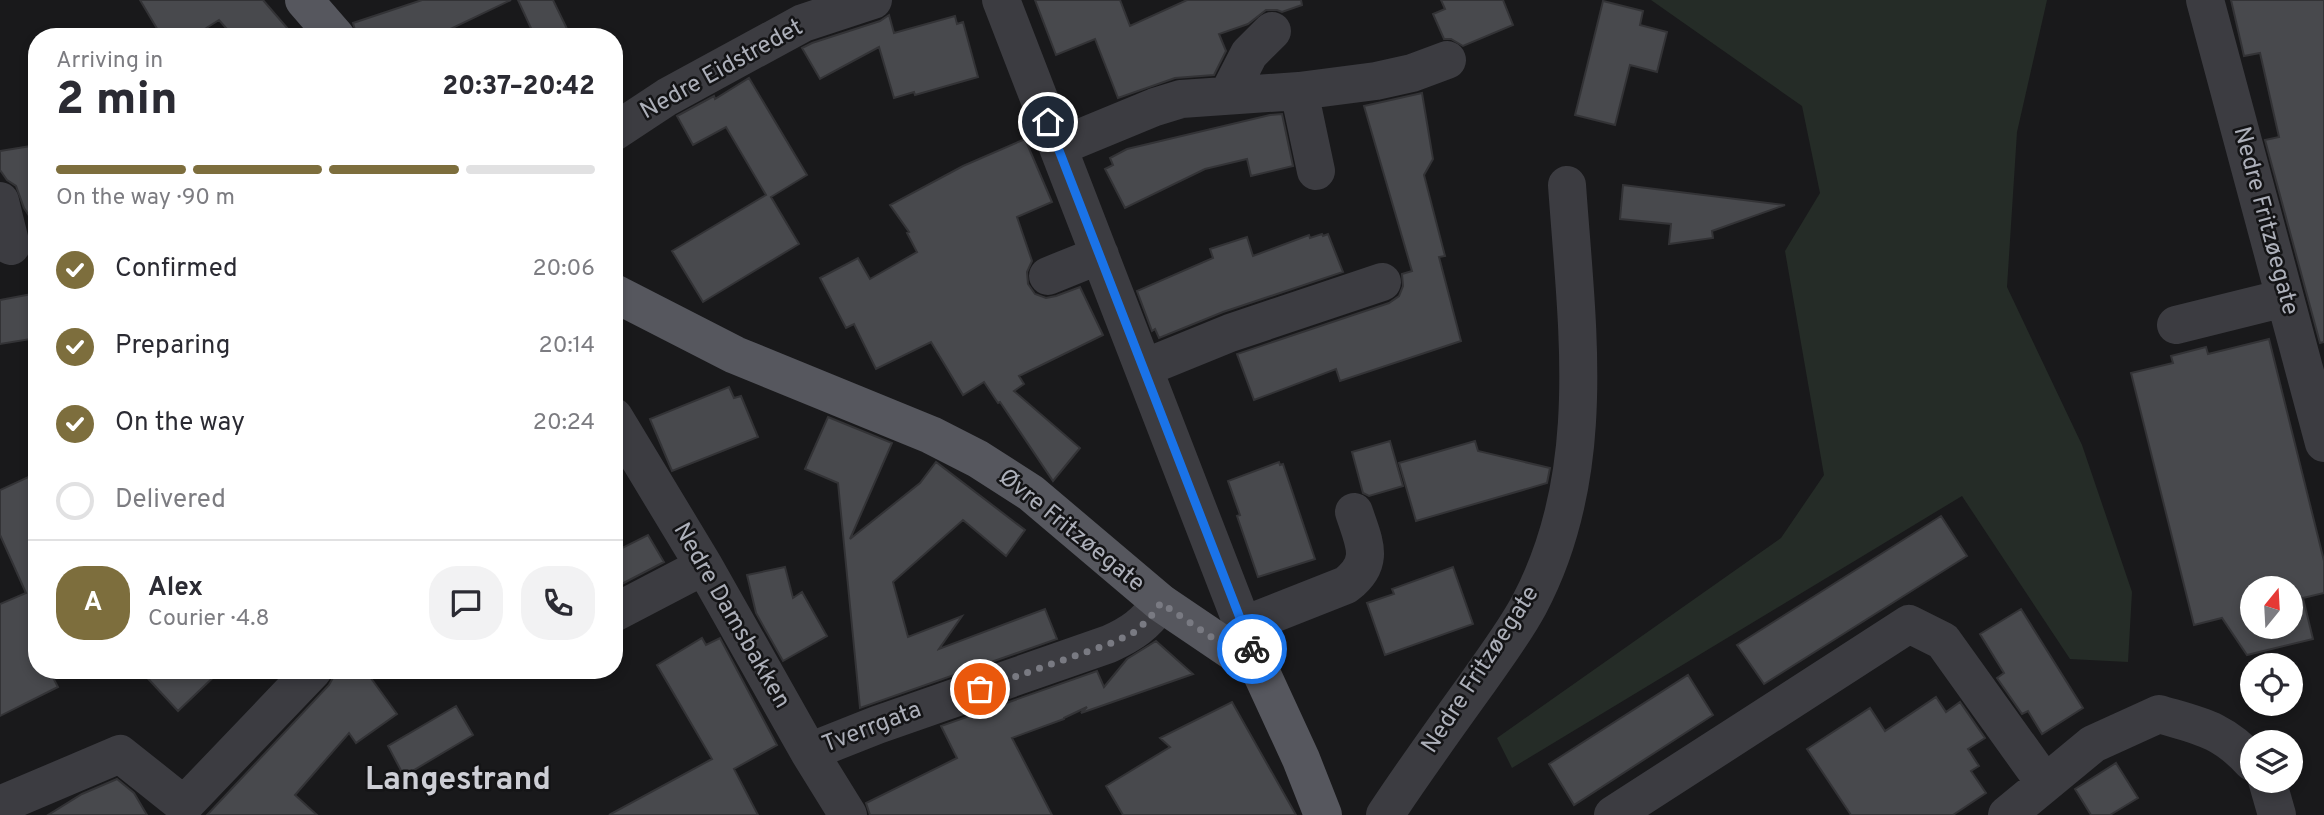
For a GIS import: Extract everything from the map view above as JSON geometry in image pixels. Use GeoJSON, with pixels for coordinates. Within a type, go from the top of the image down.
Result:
{"type":"FeatureCollection","features":[{"type":"Feature","properties":{"kind":"main road"},"geometry":{"type":"LineString","coordinates":[[304,0],[328,28]]}},
{"type":"Feature","properties":{"kind":"main road","name":"Øvre Fritzøegate"},"geometry":{"type":"LineString","coordinates":[[623,298],[735,355],[931,435],[978,459],[1031,493],[1161,603],[1260,670]]}},
{"type":"Feature","properties":{"kind":"main road"},"geometry":{"type":"LineString","coordinates":[[1260,670],[1301,759],[1323,815]]}},
{"type":"Feature","properties":{"kind":"street","name":"Nedre Eidstredet"},"geometry":{"type":"LineString","coordinates":[[623,126],[667,97],[803,23],[873,0]]}},
{"type":"Feature","properties":{"kind":"street"},"geometry":{"type":"LineString","coordinates":[[1001,0],[1260,670]]}},
{"type":"Feature","properties":{"kind":"street","name":"Nedre Fritzøegate"},"geometry":{"type":"LineString","coordinates":[[2205,0],[2324,443]]}},
{"type":"Feature","properties":{"kind":"street"},"geometry":{"type":"LineString","coordinates":[[1228,95],[1249,54],[1272,31]]}},
{"type":"Feature","properties":{"kind":"street"},"geometry":{"type":"LineString","coordinates":[[1058,147],[1181,99],[1300,91],[1376,81],[1412,73],[1447,60]]}},
{"type":"Feature","properties":{"kind":"street"},"geometry":{"type":"LineString","coordinates":[[1300,91],[1316,171]]}},
{"type":"Feature","properties":{"kind":"street","name":"Nedre Fritzøegate"},"geometry":{"type":"LineString","coordinates":[[1385,815],[1522,616],[1543,576],[1561,530],[1577,442],[1578,392],[1578,335],[1567,185]]}},
{"type":"Feature","properties":{"kind":"street"},"geometry":{"type":"LineString","coordinates":[[0,201],[16,246]]}},
{"type":"Feature","properties":{"kind":"street"},"geometry":{"type":"LineString","coordinates":[[1048,276],[1100,255]]}},
{"type":"Feature","properties":{"kind":"street"},"geometry":{"type":"LineString","coordinates":[[1143,368],[1230,332],[1382,282]]}},
{"type":"Feature","properties":{"kind":"street"},"geometry":{"type":"LineString","coordinates":[[2176,325],[2286,298]]}},
{"type":"Feature","properties":{"kind":"street","name":"Nedre Damsbakken"},"geometry":{"type":"LineString","coordinates":[[623,432],[848,815]]}},
{"type":"Feature","properties":{"kind":"street"},"geometry":{"type":"LineString","coordinates":[[1242,626],[1346,585],[1358,576],[1365,565],[1366,550],[1354,512]]}},
{"type":"Feature","properties":{"kind":"street"},"geometry":{"type":"LineString","coordinates":[[623,608],[704,566]]}},
{"type":"Feature","properties":{"kind":"street","name":"Tverrgata"},"geometry":{"type":"LineString","coordinates":[[809,752],[877,725],[1109,644],[1133,633],[1161,603]]}},
{"type":"Feature","properties":{"kind":"street"},"geometry":{"type":"LineString","coordinates":[[1613,815],[1909,624],[1943,641],[2044,782]]}},
{"type":"Feature","properties":{"kind":"street"},"geometry":{"type":"LineString","coordinates":[[0,805],[120,754],[184,805],[304,679]]}},
{"type":"Feature","properties":{"kind":"street"},"geometry":{"type":"LineString","coordinates":[[2007,815],[2093,744],[2159,714],[2213,729],[2240,748]]}},
{"type":"Feature","properties":{"kind":"street"},"geometry":{"type":"LineString","coordinates":[[2271,793],[2277,815]]}},
{"type":"Feature","properties":{"kind":"shaded area"},"geometry":{"type":"Polygon","coordinates":[[[1651,0],[2047,0],[2017,132],[2007,287],[2082,445],[2132,592],[2128,662],[2070,659],[1962,496],[1512,768],[1497,738],[1781,538],[1824,475],[1785,251],[1820,193],[1802,106],[1651,0]]]}},
{"type":"Feature","properties":{"kind":"building"},"geometry":{"type":"Polygon","coordinates":[[[140,0],[263,0],[287,28],[226,28],[219,20],[206,28],[157,28],[140,0]]]}},
{"type":"Feature","properties":{"kind":"building"},"geometry":{"type":"Polygon","coordinates":[[[422,0],[511,0],[452,28],[354,28],[353,23],[422,0]]]}},
{"type":"Feature","properties":{"kind":"building"},"geometry":{"type":"Polygon","coordinates":[[[518,0],[553,0],[567,28],[531,28],[518,0]]]}},
{"type":"Feature","properties":{"kind":"building"},"geometry":{"type":"Polygon","coordinates":[[[1035,0],[1120,0],[1130,26],[1187,0],[1301,0],[1302,5],[1282,12],[1266,10],[1248,24],[1219,34],[1226,51],[1214,75],[1175,78],[1118,98],[1095,39],[1056,55],[1035,0]]]}},
{"type":"Feature","properties":{"kind":"building"},"geometry":{"type":"Polygon","coordinates":[[[1441,0],[1503,0],[1513,25],[1463,46],[1451,39],[1444,39],[1433,14],[1445,9],[1441,0]]]}},
{"type":"Feature","properties":{"kind":"building"},"geometry":{"type":"Polygon","coordinates":[[[2231,0],[2324,0],[2324,342],[2320,343],[2265,140],[2279,137],[2260,53],[2244,56],[2231,0]]]}},
{"type":"Feature","properties":{"kind":"building"},"geometry":{"type":"Polygon","coordinates":[[[1603,1],[1643,11],[1640,25],[1667,32],[1657,72],[1630,65],[1615,125],[1575,115],[1603,1]]]}},
{"type":"Feature","properties":{"kind":"building"},"geometry":{"type":"Polygon","coordinates":[[[889,15],[894,33],[955,16],[957,24],[963,22],[978,77],[915,95],[914,92],[894,98],[879,47],[820,79],[802,48],[880,21],[889,15]]]}},
{"type":"Feature","properties":{"kind":"building"},"geometry":{"type":"Polygon","coordinates":[[[749,78],[807,175],[771,197],[799,244],[703,302],[672,251],[766,195],[726,127],[693,145],[677,116],[714,96],[715,99],[749,78]]]}},
{"type":"Feature","properties":{"kind":"building"},"geometry":{"type":"Polygon","coordinates":[[[1422,93],[1433,159],[1424,175],[1445,256],[1439,257],[1461,341],[1340,381],[1336,369],[1254,400],[1237,354],[1389,303],[1399,296],[1403,286],[1402,274],[1412,271],[1364,106],[1422,93]]]}},
{"type":"Feature","properties":{"kind":"building"},"geometry":{"type":"Polygon","coordinates":[[[1282,114],[1293,166],[1251,176],[1247,159],[1205,169],[1125,208],[1105,169],[1113,165],[1110,158],[1127,149],[1282,114]]]}},
{"type":"Feature","properties":{"kind":"building"},"geometry":{"type":"Polygon","coordinates":[[[1025,139],[1052,202],[1017,217],[1032,261],[1027,272],[1028,284],[1035,294],[1046,298],[1080,287],[1103,335],[1019,376],[1024,384],[1014,391],[1080,448],[1053,481],[984,382],[963,395],[931,342],[876,369],[854,324],[846,328],[820,278],[858,258],[870,279],[917,252],[907,233],[909,232],[890,205],[963,166],[1025,139]]]}},
{"type":"Feature","properties":{"kind":"building"},"geometry":{"type":"Polygon","coordinates":[[[28,146],[28,214],[16,186],[7,180],[0,170],[0,151],[28,146]]]}},
{"type":"Feature","properties":{"kind":"building"},"geometry":{"type":"Polygon","coordinates":[[[1623,185],[1785,205],[1712,231],[1713,238],[1669,244],[1671,224],[1620,219],[1623,185]]]}},
{"type":"Feature","properties":{"kind":"building"},"geometry":{"type":"Polygon","coordinates":[[[1328,234],[1343,272],[1223,312],[1159,338],[1155,329],[1152,331],[1137,291],[1213,258],[1210,249],[1247,237],[1253,256],[1309,235],[1310,238],[1328,234]]]}},
{"type":"Feature","properties":{"kind":"building"},"geometry":{"type":"Polygon","coordinates":[[[28,295],[28,339],[0,344],[0,300],[28,295]]]}},
{"type":"Feature","properties":{"kind":"building"},"geometry":{"type":"Polygon","coordinates":[[[2269,339],[2324,561],[2324,593],[2303,598],[2313,639],[2246,653],[2222,618],[2194,625],[2131,373],[2173,363],[2171,356],[2206,347],[2208,354],[2269,339]]]}},
{"type":"Feature","properties":{"kind":"building"},"geometry":{"type":"Polygon","coordinates":[[[729,387],[734,398],[741,396],[758,437],[672,471],[650,419],[729,387]]]}},
{"type":"Feature","properties":{"kind":"building"},"geometry":{"type":"Polygon","coordinates":[[[828,417],[892,443],[850,539],[920,483],[936,462],[1025,530],[1006,556],[963,520],[893,582],[908,637],[962,616],[939,649],[1045,609],[1057,639],[860,708],[838,483],[805,469],[828,417]]]}},
{"type":"Feature","properties":{"kind":"building"},"geometry":{"type":"Polygon","coordinates":[[[1390,441],[1403,486],[1369,496],[1363,493],[1352,452],[1390,441]]]}},
{"type":"Feature","properties":{"kind":"building"},"geometry":{"type":"Polygon","coordinates":[[[1475,441],[1478,451],[1550,468],[1547,483],[1416,521],[1399,463],[1475,441]]]}},
{"type":"Feature","properties":{"kind":"building"},"geometry":{"type":"Polygon","coordinates":[[[1279,462],[1280,465],[1283,464],[1315,559],[1258,577],[1228,481],[1279,462]]]}},
{"type":"Feature","properties":{"kind":"building"},"geometry":{"type":"Polygon","coordinates":[[[28,477],[28,679],[54,679],[58,687],[0,716],[0,604],[26,593],[0,535],[0,490],[28,477]]]}},
{"type":"Feature","properties":{"kind":"building"},"geometry":{"type":"Polygon","coordinates":[[[1941,516],[1967,556],[1764,684],[1737,645],[1941,516]]]}},
{"type":"Feature","properties":{"kind":"building"},"geometry":{"type":"Polygon","coordinates":[[[648,535],[664,562],[623,583],[623,548],[648,535]]]}},
{"type":"Feature","properties":{"kind":"building"},"geometry":{"type":"Polygon","coordinates":[[[785,567],[793,598],[802,592],[827,636],[783,661],[756,613],[747,575],[785,567]]]}},
{"type":"Feature","properties":{"kind":"building"},"geometry":{"type":"Polygon","coordinates":[[[1453,567],[1473,624],[1385,655],[1367,603],[1394,594],[1392,589],[1453,567]]]}},
{"type":"Feature","properties":{"kind":"building"},"geometry":{"type":"Polygon","coordinates":[[[2021,609],[2083,708],[2042,734],[2028,711],[2022,714],[1997,678],[2004,673],[1980,634],[2021,609]]]}},
{"type":"Feature","properties":{"kind":"building"},"geometry":{"type":"Polygon","coordinates":[[[702,638],[706,645],[720,638],[777,745],[734,769],[758,815],[609,815],[712,759],[657,665],[702,638]]]}},
{"type":"Feature","properties":{"kind":"building"},"geometry":{"type":"Polygon","coordinates":[[[1156,641],[1193,674],[1081,713],[1087,707],[1064,719],[1012,738],[1052,815],[870,815],[866,803],[957,758],[941,726],[1097,671],[1104,687],[1127,659],[1156,641]]]}},
{"type":"Feature","properties":{"kind":"building"},"geometry":{"type":"Polygon","coordinates":[[[1688,675],[1713,715],[1574,805],[1549,764],[1688,675]]]}},
{"type":"Feature","properties":{"kind":"building"},"geometry":{"type":"Polygon","coordinates":[[[148,679],[212,679],[178,711],[148,679]]]}},
{"type":"Feature","properties":{"kind":"building"},"geometry":{"type":"Polygon","coordinates":[[[332,679],[372,679],[397,714],[356,743],[349,733],[295,795],[317,815],[207,815],[332,679]]]}},
{"type":"Feature","properties":{"kind":"building"},"geometry":{"type":"Polygon","coordinates":[[[1936,697],[1946,712],[1960,702],[1985,738],[1968,749],[1979,766],[1971,771],[1986,793],[1953,815],[1851,815],[1807,749],[1870,708],[1885,731],[1936,697]]]}},
{"type":"Feature","properties":{"kind":"building"},"geometry":{"type":"Polygon","coordinates":[[[1232,702],[1296,815],[1123,815],[1106,786],[1170,747],[1160,738],[1232,702]]]}},
{"type":"Feature","properties":{"kind":"building"},"geometry":{"type":"Polygon","coordinates":[[[456,706],[473,735],[404,776],[388,746],[456,706]]]}},
{"type":"Feature","properties":{"kind":"building"},"geometry":{"type":"Polygon","coordinates":[[[2116,763],[2138,798],[2110,815],[2091,815],[2075,789],[2116,763]]]}},
{"type":"Feature","properties":{"kind":"building"},"geometry":{"type":"Polygon","coordinates":[[[117,779],[134,793],[147,815],[48,815],[82,794],[117,779]]]}},
{"type":"Feature","properties":{"kind":"way so far"},"geometry":{"type":"LineString","coordinates":[[980,689],[1133,633],[1161,603],[1260,670],[1252,649]]}},
{"type":"Feature","properties":{"kind":"district","name":"Langestrand"},"geometry":{"type":"Point","coordinates":[458,781]}},
{"type":"Feature","properties":{"kind":"route"},"geometry":{"type":"LineString","coordinates":[[1048,122],[1252,649]]}}]}
